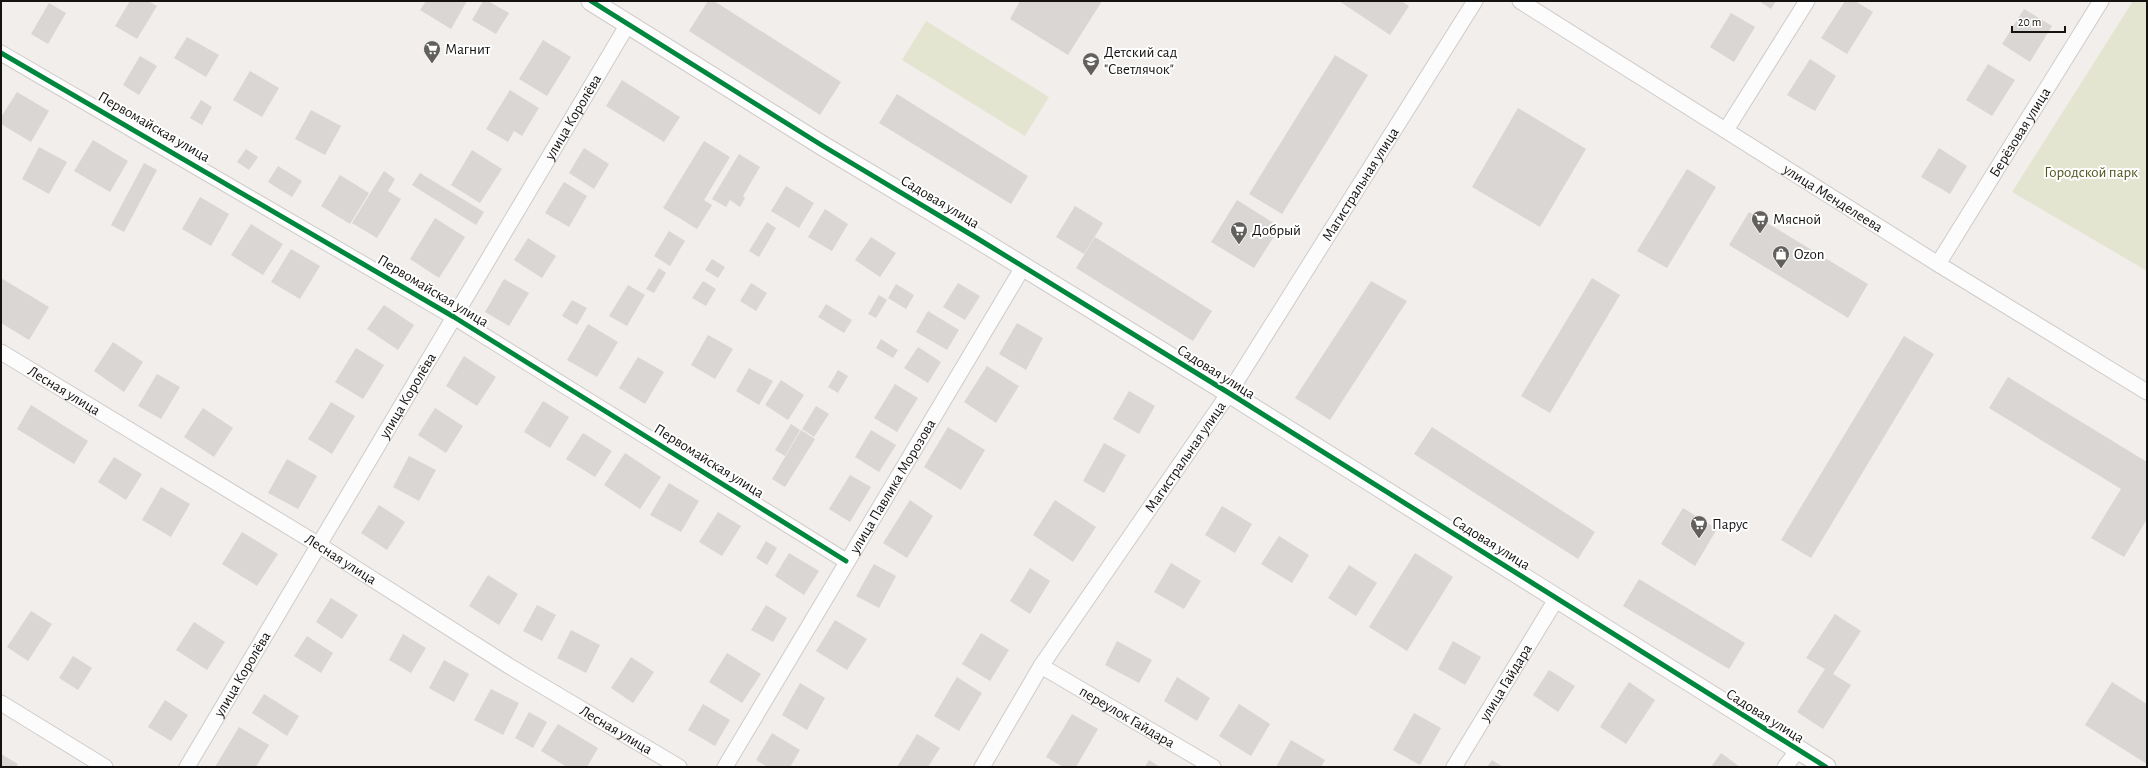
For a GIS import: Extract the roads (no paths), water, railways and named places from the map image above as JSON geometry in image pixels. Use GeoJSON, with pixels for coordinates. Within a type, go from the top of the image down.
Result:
{"type":"FeatureCollection","features":[{"type":"Feature","properties":{"kind":"street","name":"Садовая улица"},"geometry":{"type":"LineString","coordinates":[[591,1],[823,146],[1024,266],[1229,393],[1335,461],[1826,767]]}},
{"type":"Feature","properties":{"kind":"street","name":"Магистральная улица"},"geometry":{"type":"LineString","coordinates":[[982,767],[1041,666],[1229,393],[1475,1]]}},
{"type":"Feature","properties":{"kind":"street","name":"улица Менделеева"},"geometry":{"type":"LineString","coordinates":[[1520,1],[1938,264],[2147,392]]}},
{"type":"Feature","properties":{"kind":"street"},"geometry":{"type":"LineString","coordinates":[[1726,130],[1807,1]]}},
{"type":"Feature","properties":{"kind":"street","name":"Берёзовая улица"},"geometry":{"type":"LineString","coordinates":[[1938,264],[2101,1]]}},
{"type":"Feature","properties":{"kind":"street","name":"улица Королёва"},"geometry":{"type":"LineString","coordinates":[[187,767],[628,24]]}},
{"type":"Feature","properties":{"kind":"street","name":"Первомайская улица"},"geometry":{"type":"LineString","coordinates":[[1,53],[454,317],[846,561]]}},
{"type":"Feature","properties":{"kind":"street","name":"улица Павлика Морозова"},"geometry":{"type":"LineString","coordinates":[[725,767],[846,561],[1024,266]]}},
{"type":"Feature","properties":{"kind":"street","name":"Лесная улица"},"geometry":{"type":"LineString","coordinates":[[1,352],[319,545],[509,666],[679,767]]}},
{"type":"Feature","properties":{"kind":"street","name":"улица Гайдара"},"geometry":{"type":"LineString","coordinates":[[1454,767],[1557,598]]}},
{"type":"Feature","properties":{"kind":"street","name":"переулок Гайдара"},"geometry":{"type":"LineString","coordinates":[[1041,666],[1213,767]]}},
{"type":"Feature","properties":{"kind":"street"},"geometry":{"type":"LineString","coordinates":[[1,702],[105,767]]}},
{"type":"Feature","properties":{"kind":"street"},"geometry":{"type":"LineString","coordinates":[[1785,767],[1798,750]]}},
{"type":"Feature","properties":{"kind":"place","name":"Магнит"},"geometry":{"type":"Point","coordinates":[432,64]}},
{"type":"Feature","properties":{"kind":"place","name":"Детский сад \"Светлячок\""},"geometry":{"type":"Point","coordinates":[1091,76]}},
{"type":"Feature","properties":{"kind":"place","name":"Мясной"},"geometry":{"type":"Point","coordinates":[1760,234]}},
{"type":"Feature","properties":{"kind":"place","name":"Добрый"},"geometry":{"type":"Point","coordinates":[1239,245]}},
{"type":"Feature","properties":{"kind":"place","name":"Ozon"},"geometry":{"type":"Point","coordinates":[1781,269]}},
{"type":"Feature","properties":{"kind":"place","name":"Парус"},"geometry":{"type":"Point","coordinates":[1699,539]}},
{"type":"Feature","properties":{"kind":"park label","name":"Городской парк"},"geometry":{"type":"Point","coordinates":[2091,172]}}]}
